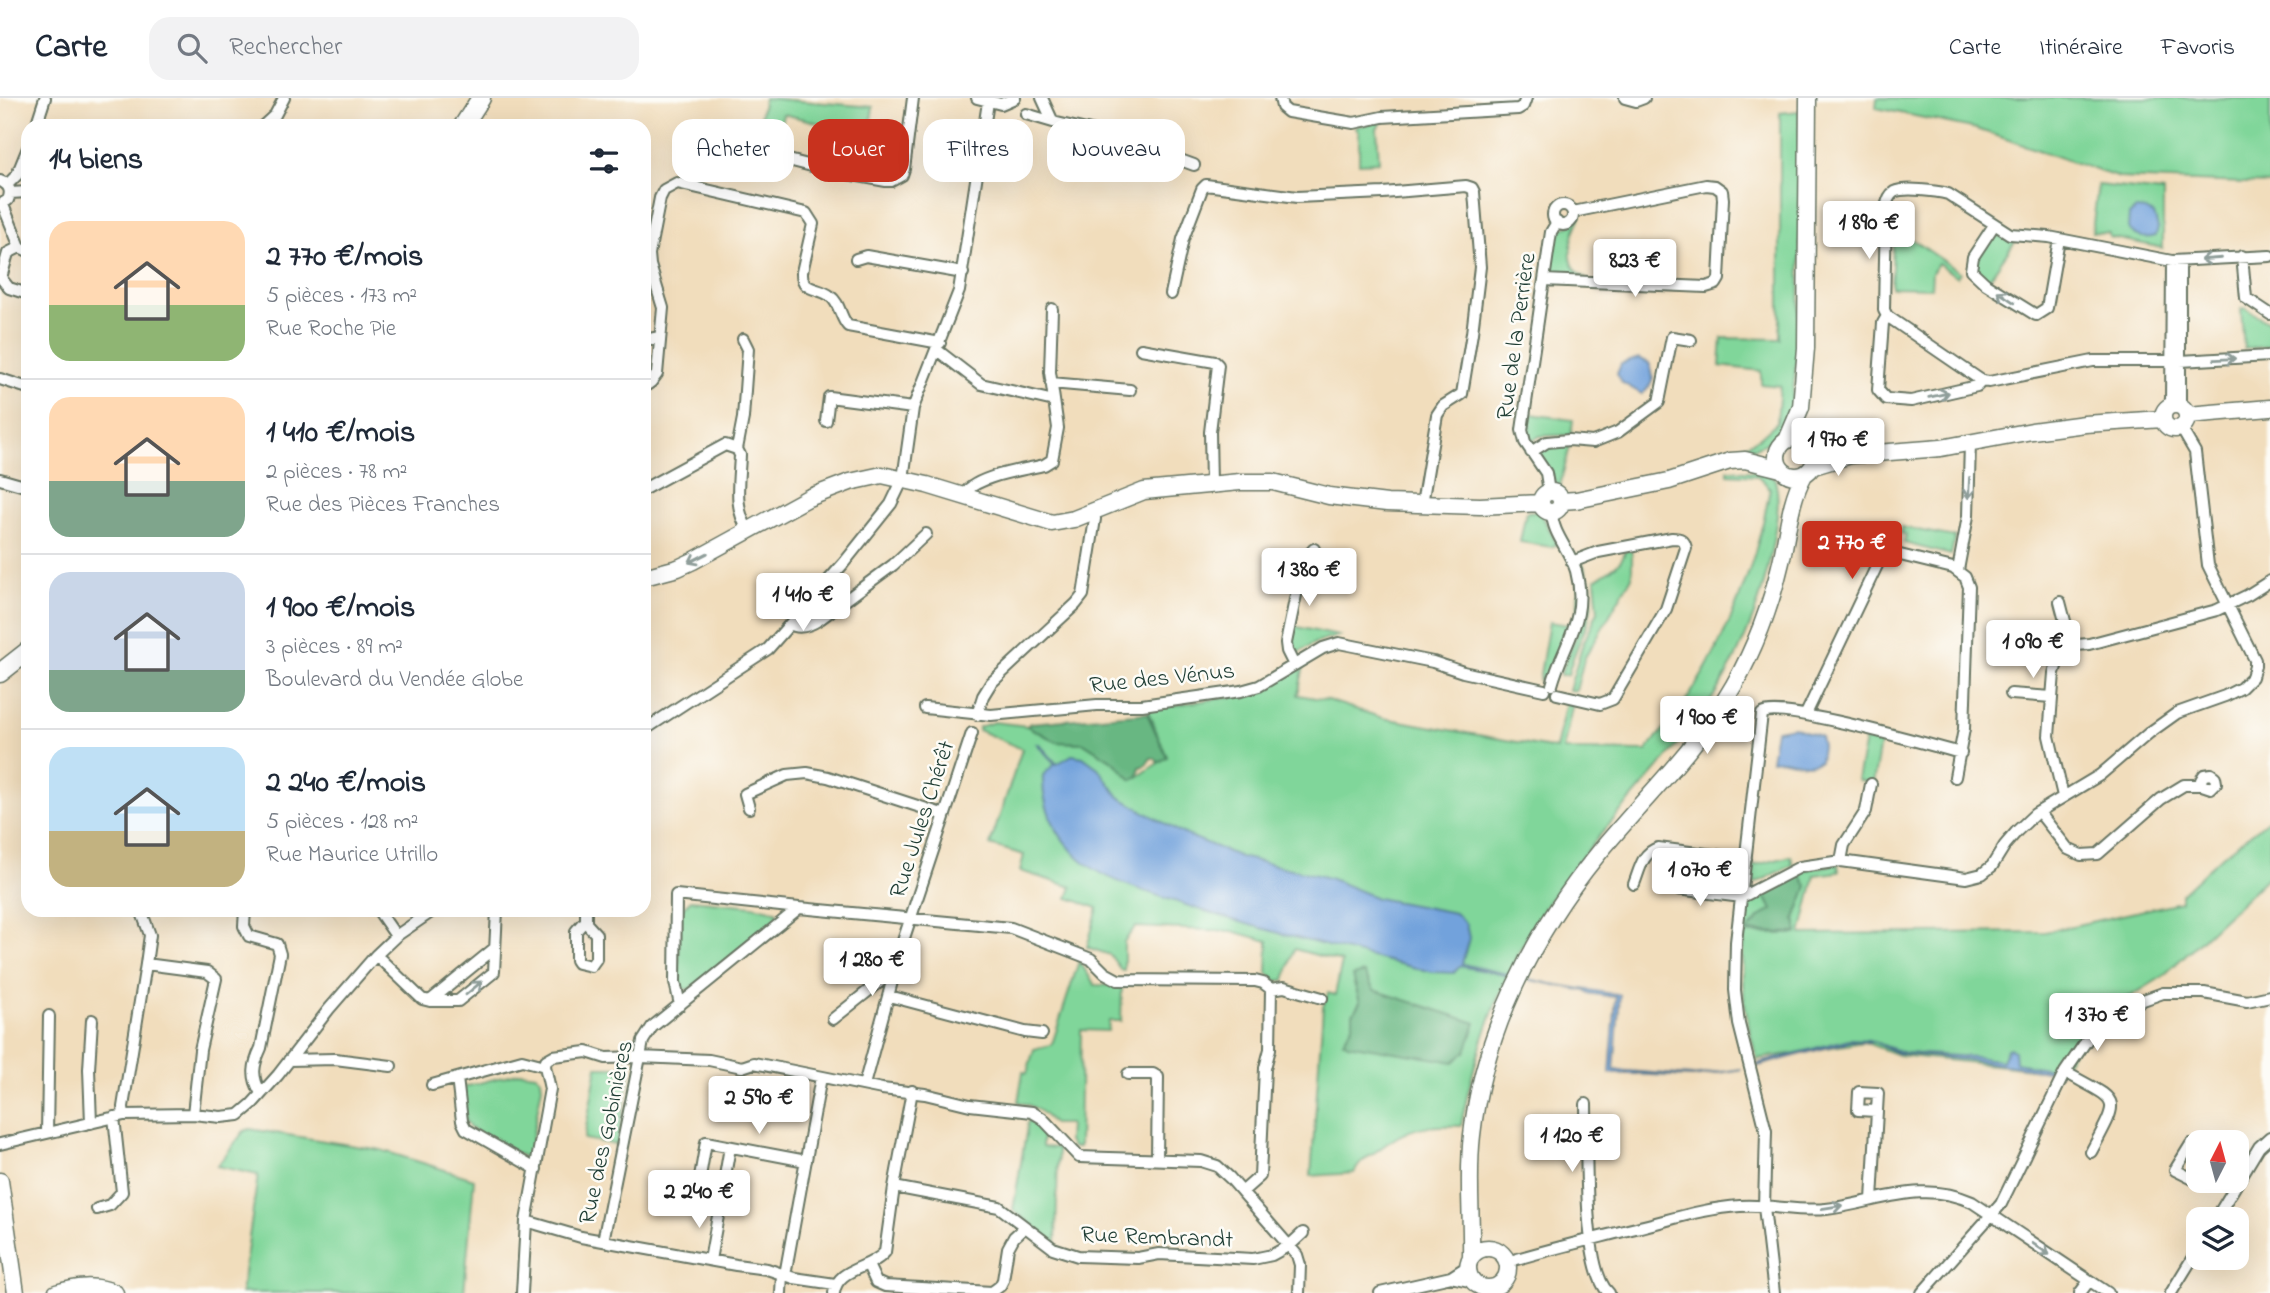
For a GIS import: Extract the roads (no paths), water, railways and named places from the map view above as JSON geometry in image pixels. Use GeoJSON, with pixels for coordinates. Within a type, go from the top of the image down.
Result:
{"type":"FeatureCollection","features":[{"type":"Feature","properties":{"kind":"main road"},"geometry":{"type":"LineString","coordinates":[[468,119],[481,98]]}},
{"type":"Feature","properties":{"kind":"main road"},"geometry":{"type":"LineString","coordinates":[[0,673],[21,656]]}},
{"type":"Feature","properties":{"kind":"street"},"geometry":{"type":"LineString","coordinates":[[38,119],[46,98]]}},
{"type":"Feature","properties":{"kind":"street"},"geometry":{"type":"LineString","coordinates":[[271,119],[284,98]]}},
{"type":"Feature","properties":{"kind":"street"},"geometry":{"type":"LineString","coordinates":[[690,186],[716,153],[728,148],[742,148],[831,171],[891,181],[902,175],[904,169],[913,98]]}},
{"type":"Feature","properties":{"kind":"street"},"geometry":{"type":"LineString","coordinates":[[651,726],[768,649],[876,526],[891,503],[903,479],[913,408],[956,304],[963,273],[983,100],[1001,104],[1014,98]]}},
{"type":"Feature","properties":{"kind":"street"},"geometry":{"type":"LineString","coordinates":[[1042,98],[1052,119]]}},
{"type":"Feature","properties":{"kind":"street"},"geometry":{"type":"LineString","coordinates":[[1280,98],[1282,107],[1288,112],[1354,123],[1382,117],[1518,109],[1523,106],[1526,98]]}},
{"type":"Feature","properties":{"kind":"street"},"geometry":{"type":"LineString","coordinates":[[1625,98],[1636,101],[1644,98]]}},
{"type":"Feature","properties":{"kind":"street"},"geometry":{"type":"LineString","coordinates":[[1481,1280],[1473,1221],[1470,1162],[1475,1115],[1490,1051],[1517,983],[1544,932],[1578,879],[1697,740],[1731,689],[1752,649],[1770,602],[1796,491],[1816,460],[1801,407],[1808,295],[1808,98]]}},
{"type":"Feature","properties":{"kind":"street"},"geometry":{"type":"LineString","coordinates":[[1026,114],[1047,120]]}},
{"type":"Feature","properties":{"kind":"street"},"geometry":{"type":"LineString","coordinates":[[1185,161],[1194,164]]}},
{"type":"Feature","properties":{"kind":"street"},"geometry":{"type":"LineString","coordinates":[[21,165],[17,175],[6,186],[8,200],[1,205],[21,243]]}},
{"type":"Feature","properties":{"kind":"street"},"geometry":{"type":"LineString","coordinates":[[651,244],[660,198],[664,190],[674,184],[806,213],[813,224],[801,278],[808,287],[831,296],[848,326],[938,346],[981,384],[1054,401]]}},
{"type":"Feature","properties":{"kind":"street"},"geometry":{"type":"LineString","coordinates":[[1171,294],[1183,239],[1202,189],[1206,185],[1297,197],[1466,186],[1472,188],[1480,261],[1472,333],[1462,394],[1443,406],[1437,415],[1422,504]]}},
{"type":"Feature","properties":{"kind":"street","name":"Rue de la Perrière"},"geometry":{"type":"LineString","coordinates":[[1544,280],[1706,288],[1716,284],[1719,279],[1722,191],[1716,186],[1706,185],[1573,212],[1566,205],[1556,207],[1553,213],[1557,222],[1550,232],[1522,430],[1523,438],[1546,473],[1553,526],[1572,562],[1578,583],[1577,623],[1552,686]]}},
{"type":"Feature","properties":{"kind":"street"},"geometry":{"type":"LineString","coordinates":[[2270,256],[2176,261],[2059,239],[2010,234],[1948,194],[1937,191],[1902,190],[1893,193],[1886,208],[1886,316],[1982,381],[1989,382],[2093,361],[2176,361],[2270,356]]}},
{"type":"Feature","properties":{"kind":"street"},"geometry":{"type":"LineString","coordinates":[[1994,225],[1973,257],[1971,270],[1986,284],[2036,315],[2047,308],[2059,239]]}},
{"type":"Feature","properties":{"kind":"street"},"geometry":{"type":"LineString","coordinates":[[21,250],[8,253],[1,278],[9,288],[21,292]]}},
{"type":"Feature","properties":{"kind":"street"},"geometry":{"type":"LineString","coordinates":[[856,259],[866,256],[963,273]]}},
{"type":"Feature","properties":{"kind":"street"},"geometry":{"type":"LineString","coordinates":[[2242,256],[2246,298],[2270,314]]}},
{"type":"Feature","properties":{"kind":"street"},"geometry":{"type":"LineString","coordinates":[[1661,887],[1742,897],[1800,867],[1841,861],[1974,877],[1992,866],[2009,840],[2025,823],[2063,796],[2100,775],[2167,719],[2186,708],[2225,696],[2249,681],[2255,660],[2208,565],[2194,452],[2177,415],[2176,261]]}},
{"type":"Feature","properties":{"kind":"street"},"geometry":{"type":"LineString","coordinates":[[651,268],[663,308],[657,374],[651,380]]}},
{"type":"Feature","properties":{"kind":"street"},"geometry":{"type":"LineString","coordinates":[[963,496],[964,492],[984,480],[1049,463],[1053,455],[1058,428],[1051,383],[1052,309]]}},
{"type":"Feature","properties":{"kind":"street"},"geometry":{"type":"LineString","coordinates":[[1886,316],[1883,323],[1878,390],[1886,399],[1911,401],[1977,386],[1982,381]]}},
{"type":"Feature","properties":{"kind":"street"},"geometry":{"type":"LineString","coordinates":[[651,339],[660,337]]}},
{"type":"Feature","properties":{"kind":"street"},"geometry":{"type":"LineString","coordinates":[[1531,452],[1547,442],[1593,442],[1618,432],[1659,402],[1672,337],[1691,340]]}},
{"type":"Feature","properties":{"kind":"street"},"geometry":{"type":"LineString","coordinates":[[743,339],[748,349],[743,418],[737,449],[740,455],[738,512],[749,531]]}},
{"type":"Feature","properties":{"kind":"street"},"geometry":{"type":"LineString","coordinates":[[1141,349],[1215,362],[1218,365],[1210,432],[1211,484]]}},
{"type":"Feature","properties":{"kind":"street"},"geometry":{"type":"LineString","coordinates":[[0,379],[21,386]]}},
{"type":"Feature","properties":{"kind":"street"},"geometry":{"type":"LineString","coordinates":[[1051,383],[1130,390]]}},
{"type":"Feature","properties":{"kind":"street"},"geometry":{"type":"LineString","coordinates":[[826,421],[829,397],[913,408]]}},
{"type":"Feature","properties":{"kind":"street"},"geometry":{"type":"LineString","coordinates":[[1790,513],[1777,455],[1801,407]]}},
{"type":"Feature","properties":{"kind":"street"},"geometry":{"type":"LineString","coordinates":[[1745,460],[1782,470],[1790,475],[1852,455],[1929,449],[2032,431],[2270,408]]}},
{"type":"Feature","properties":{"kind":"street"},"geometry":{"type":"LineString","coordinates":[[651,575],[678,568],[749,531],[793,504],[850,482],[882,475],[1052,523],[1065,522],[1144,491],[1211,484],[1273,482],[1345,499],[1480,506],[1551,502],[1626,491],[1681,477],[1721,463],[1745,460],[1798,438],[1852,455]]}},
{"type":"Feature","properties":{"kind":"street"},"geometry":{"type":"LineString","coordinates":[[1958,570],[1966,534],[1970,443]]}},
{"type":"Feature","properties":{"kind":"street"},"geometry":{"type":"LineString","coordinates":[[651,485],[725,445],[737,449]]}},
{"type":"Feature","properties":{"kind":"street"},"geometry":{"type":"LineString","coordinates":[[0,479],[21,485]]}},
{"type":"Feature","properties":{"kind":"street"},"geometry":{"type":"LineString","coordinates":[[977,715],[991,682],[1083,595],[1095,519],[1093,512]]}},
{"type":"Feature","properties":{"kind":"street"},"geometry":{"type":"LineString","coordinates":[[790,624],[800,627],[820,619],[893,565],[926,534]]}},
{"type":"Feature","properties":{"kind":"street","name":"Rue des Vénus"},"geometry":{"type":"LineString","coordinates":[[925,708],[977,715],[1039,712],[1097,705],[1142,705],[1241,691],[1259,686],[1331,644],[1347,643],[1552,686],[1600,704],[1613,699],[1666,609],[1686,548],[1684,541],[1672,538],[1593,553],[1572,562]]}},
{"type":"Feature","properties":{"kind":"street"},"geometry":{"type":"LineString","coordinates":[[1294,665],[1286,643],[1303,561],[1314,549]]}},
{"type":"Feature","properties":{"kind":"street"},"geometry":{"type":"LineString","coordinates":[[1806,714],[1881,557],[1892,553],[1958,570],[1969,587],[1964,729],[1955,777]]}},
{"type":"Feature","properties":{"kind":"street"},"geometry":{"type":"LineString","coordinates":[[2064,641],[2076,645],[2089,644],[2228,605],[2270,581]]}},
{"type":"Feature","properties":{"kind":"street"},"geometry":{"type":"LineString","coordinates":[[2060,603],[2066,625],[2057,661],[2049,736],[2063,796]]}},
{"type":"Feature","properties":{"kind":"street"},"geometry":{"type":"LineString","coordinates":[[2011,694],[2052,697]]}},
{"type":"Feature","properties":{"kind":"street"},"geometry":{"type":"LineString","coordinates":[[1774,1293],[1764,1207],[1766,1131],[1736,1008],[1734,968],[1761,719],[1765,711],[1806,714],[1961,753]]}},
{"type":"Feature","properties":{"kind":"street","name":"Rue Jules Chérêt"},"geometry":{"type":"LineString","coordinates":[[864,1085],[911,918],[972,733]]}},
{"type":"Feature","properties":{"kind":"street"},"geometry":{"type":"LineString","coordinates":[[749,808],[745,794],[787,775],[807,773],[828,777],[945,815]]}},
{"type":"Feature","properties":{"kind":"street"},"geometry":{"type":"LineString","coordinates":[[1841,861],[1844,845],[1866,811],[1871,784]]}},
{"type":"Feature","properties":{"kind":"street"},"geometry":{"type":"LineString","coordinates":[[2039,812],[2068,849],[2081,855],[2098,854],[2161,799],[2184,785],[2202,785]]}},
{"type":"Feature","properties":{"kind":"street"},"geometry":{"type":"LineString","coordinates":[[1634,884],[1649,851],[1658,848],[1746,859]]}},
{"type":"Feature","properties":{"kind":"street"},"geometry":{"type":"LineString","coordinates":[[680,1005],[675,982],[676,895],[1015,929],[1091,959],[1109,976],[1118,980],[1255,981],[1271,989],[1284,987],[1322,998]]}},
{"type":"Feature","properties":{"kind":"street","name":"Rue des Gobinières"},"geometry":{"type":"LineString","coordinates":[[603,1241],[647,1034],[799,908]]}},
{"type":"Feature","properties":{"kind":"street"},"geometry":{"type":"LineString","coordinates":[[97,1209],[110,1205],[122,1192],[119,1116],[123,1107],[150,935],[144,917]]}},
{"type":"Feature","properties":{"kind":"street"},"geometry":{"type":"LineString","coordinates":[[245,917],[244,926],[249,936],[277,944],[280,954],[261,1048],[255,1061],[254,1079],[261,1093]]}},
{"type":"Feature","properties":{"kind":"street"},"geometry":{"type":"LineString","coordinates":[[383,917],[396,936]]}},
{"type":"Feature","properties":{"kind":"street"},"geometry":{"type":"LineString","coordinates":[[0,1144],[119,1116],[239,1115],[261,1093],[376,955],[396,936],[424,917]]}},
{"type":"Feature","properties":{"kind":"street"},"geometry":{"type":"LineString","coordinates":[[376,955],[422,999],[458,1001],[494,972],[497,917]]}},
{"type":"Feature","properties":{"kind":"street"},"geometry":{"type":"LineString","coordinates":[[586,917],[586,923]]}},
{"type":"Feature","properties":{"kind":"street"},"geometry":{"type":"LineString","coordinates":[[430,1001],[495,948]]}},
{"type":"Feature","properties":{"kind":"street"},"geometry":{"type":"LineString","coordinates":[[146,964],[207,972],[216,979],[200,1050],[193,1114]]}},
{"type":"Feature","properties":{"kind":"street"},"geometry":{"type":"LineString","coordinates":[[833,1019],[887,976],[894,975]]}},
{"type":"Feature","properties":{"kind":"street"},"geometry":{"type":"LineString","coordinates":[[1242,1192],[1260,1176],[1265,1068],[1270,1049],[1271,989]]}},
{"type":"Feature","properties":{"kind":"street"},"geometry":{"type":"LineString","coordinates":[[1922,1293],[1993,1216],[2009,1190],[2065,1072],[2089,1037],[2107,1017],[2146,998],[2163,993],[2186,991],[2247,1002],[2270,996]]}},
{"type":"Feature","properties":{"kind":"street"},"geometry":{"type":"LineString","coordinates":[[889,996],[1025,1032],[1042,1034]]}},
{"type":"Feature","properties":{"kind":"street"},"geometry":{"type":"LineString","coordinates":[[47,1133],[49,1016]]}},
{"type":"Feature","properties":{"kind":"street"},"geometry":{"type":"LineString","coordinates":[[91,1123],[89,1069],[92,1020]]}},
{"type":"Feature","properties":{"kind":"street"},"geometry":{"type":"LineString","coordinates":[[522,1293],[526,1221],[550,1089],[546,1060],[553,1056],[577,1052],[607,1058],[709,1060],[742,1067],[754,1063],[882,1089],[912,1091],[970,1105],[1031,1112],[1042,1118],[1079,1157],[1210,1163],[1225,1172],[1290,1245],[1299,1260],[1300,1293]]}},
{"type":"Feature","properties":{"kind":"street"},"geometry":{"type":"LineString","coordinates":[[289,1060],[335,1059],[391,1066]]}},
{"type":"Feature","properties":{"kind":"street"},"geometry":{"type":"LineString","coordinates":[[432,1085],[522,1060],[545,1066]]}},
{"type":"Feature","properties":{"kind":"street"},"geometry":{"type":"LineString","coordinates":[[2065,1072],[2110,1099],[2111,1115],[2091,1152]]}},
{"type":"Feature","properties":{"kind":"street"},"geometry":{"type":"LineString","coordinates":[[1128,1074],[1153,1074],[1158,1077],[1157,1159]]}},
{"type":"Feature","properties":{"kind":"street"},"geometry":{"type":"LineString","coordinates":[[781,1293],[821,1077]]}},
{"type":"Feature","properties":{"kind":"street"},"geometry":{"type":"LineString","coordinates":[[457,1078],[462,1121],[466,1129],[536,1168]]}},
{"type":"Feature","properties":{"kind":"street"},"geometry":{"type":"LineString","coordinates":[[526,1221],[603,1241],[767,1269],[835,1288],[847,1274],[868,1265],[885,1252],[912,1091]]}},
{"type":"Feature","properties":{"kind":"street"},"geometry":{"type":"LineString","coordinates":[[1586,1104],[1590,1240],[1603,1285],[1608,1293]]}},
{"type":"Feature","properties":{"kind":"street"},"geometry":{"type":"LineString","coordinates":[[1871,1200],[1877,1111]]}},
{"type":"Feature","properties":{"kind":"street"},"geometry":{"type":"LineString","coordinates":[[2249,1160],[2270,1137]]}},
{"type":"Feature","properties":{"kind":"street"},"geometry":{"type":"LineString","coordinates":[[720,1205],[698,1199],[696,1194],[706,1142],[806,1161]]}},
{"type":"Feature","properties":{"kind":"street"},"geometry":{"type":"LineString","coordinates":[[710,1260],[730,1147]]}},
{"type":"Feature","properties":{"kind":"street"},"geometry":{"type":"LineString","coordinates":[[2186,1152],[2175,1170],[2186,1176]]}},
{"type":"Feature","properties":{"kind":"street"},"geometry":{"type":"LineString","coordinates":[[0,1181],[16,1293]]}},
{"type":"Feature","properties":{"kind":"street","name":"Rue Rembrandt"},"geometry":{"type":"LineString","coordinates":[[894,1187],[999,1207],[1054,1248],[1078,1256],[1138,1258],[1159,1254],[1244,1259],[1272,1255],[1290,1245],[1303,1233]]}},
{"type":"Feature","properties":{"kind":"street"},"geometry":{"type":"LineString","coordinates":[[1507,1262],[1707,1210],[1744,1206],[1812,1210],[1907,1192],[1948,1193],[1972,1202],[2108,1293]]}},
{"type":"Feature","properties":{"kind":"street"},"geometry":{"type":"LineString","coordinates":[[1473,1221],[1487,1248]]}},
{"type":"Feature","properties":{"kind":"street"},"geometry":{"type":"LineString","coordinates":[[868,1265],[876,1282],[886,1286],[992,1292],[1003,1280],[1011,1242],[1025,1227]]}},
{"type":"Feature","properties":{"kind":"street"},"geometry":{"type":"LineString","coordinates":[[1380,1293],[1409,1289],[1451,1277],[1481,1280],[1507,1273],[1507,1262],[1501,1253],[1487,1248],[1476,1252],[1481,1280]]}},
{"type":"Feature","properties":{"kind":"street"},"geometry":{"type":"LineString","coordinates":[[2171,1293],[2186,1269]]}},
{"type":"Feature","properties":{"kind":"street"},"geometry":{"type":"LineString","coordinates":[[1451,1277],[1481,1280]]}},
{"type":"Feature","properties":{"kind":"street"},"geometry":{"type":"LineString","coordinates":[[2080,1293],[2089,1281]]}},
{"type":"Feature","properties":{"kind":"street"},"geometry":{"type":"LineString","coordinates":[[56,1293],[97,1287],[115,1293]]}},
{"type":"Feature","properties":{"kind":"water"},"geometry":{"type":"Polygon","coordinates":[[[2136,209],[2154,214],[2158,228],[2156,236],[2141,237],[2128,228],[2129,215],[2136,209]]]}},
{"type":"Feature","properties":{"kind":"water"},"geometry":{"type":"Polygon","coordinates":[[[1639,358],[1649,363],[1653,376],[1649,387],[1642,394],[1621,382],[1617,374],[1621,364],[1639,358]]]}},
{"type":"Feature","properties":{"kind":"water"},"geometry":{"type":"Polygon","coordinates":[[[1793,727],[1820,736],[1820,761],[1808,764],[1771,760],[1776,730],[1793,727]]]}},
{"type":"Feature","properties":{"kind":"water"},"geometry":{"type":"Polygon","coordinates":[[[1037,744],[1057,764],[1072,755],[1083,757],[1098,768],[1119,797],[1180,832],[1240,857],[1329,878],[1377,898],[1455,913],[1466,924],[1469,938],[1462,964],[1551,984],[1620,995],[1614,1070],[1692,1076],[1742,1069],[1693,1077],[1610,1073],[1616,997],[1460,966],[1454,973],[1432,972],[1238,921],[1113,879],[1083,861],[1056,829],[1043,789],[1043,775],[1055,764],[1037,744]]]}},
{"type":"Feature","properties":{"kind":"water"},"geometry":{"type":"Polygon","coordinates":[[[1849,1039],[1874,1042],[1851,1041],[1754,1067],[1753,1065],[1849,1039]]]}},
{"type":"Feature","properties":{"kind":"water"},"geometry":{"type":"Polygon","coordinates":[[[1877,1043],[1904,1053],[2002,1061],[2010,1048],[2014,1051],[2015,1063],[2061,1073],[1897,1053],[1877,1043]]]}}]}
